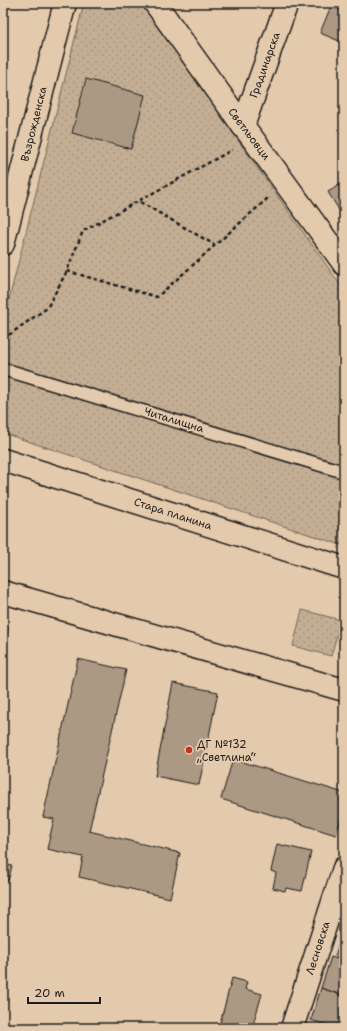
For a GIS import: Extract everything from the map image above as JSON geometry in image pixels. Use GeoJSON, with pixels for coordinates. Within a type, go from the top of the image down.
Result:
{"type":"FeatureCollection","features":[{"type":"Feature","properties":{"kind":"street","name":"Възрожденска"},"geometry":{"type":"LineString","coordinates":[[3,244],[65,3]]}},
{"type":"Feature","properties":{"kind":"street","name":"Светльовци"},"geometry":{"type":"LineString","coordinates":[[154,3],[344,264]]}},
{"type":"Feature","properties":{"kind":"street","name":"Градинарска"},"geometry":{"type":"LineString","coordinates":[[248,132],[287,3]]}},
{"type":"Feature","properties":{"kind":"street","name":"Стара планина"},"geometry":{"type":"LineString","coordinates":[[3,460],[344,568]]}},
{"type":"Feature","properties":{"kind":"street"},"geometry":{"type":"LineString","coordinates":[[3,592],[344,690]]}},
{"type":"Feature","properties":{"kind":"street","name":"Лесновска"},"geometry":{"type":"LineString","coordinates":[[292,1028],[344,868]]}},
{"type":"Feature","properties":{"kind":"lane","name":"Читалищна"},"geometry":{"type":"LineString","coordinates":[[3,369],[344,472]]}},
{"type":"Feature","properties":{"kind":"path"},"geometry":{"type":"LineString","coordinates":[[3,339],[47,308],[67,271],[83,231],[139,201],[248,132]]}},
{"type":"Feature","properties":{"kind":"path"},"geometry":{"type":"LineString","coordinates":[[67,271],[158,297],[285,183]]}},
{"type":"Feature","properties":{"kind":"path"},"geometry":{"type":"LineString","coordinates":[[139,201],[215,245]]}},
{"type":"Feature","properties":{"kind":"shaded area"},"geometry":{"type":"Polygon","coordinates":[[[84,3],[141,3],[344,290],[344,546],[3,433],[3,323],[84,3]]]}},
{"type":"Feature","properties":{"kind":"shaded area"},"geometry":{"type":"Polygon","coordinates":[[[302,610],[341,620],[331,656],[293,646],[302,610]]]}},
{"type":"Feature","properties":{"kind":"building"},"geometry":{"type":"Polygon","coordinates":[[[331,6],[344,11],[344,43],[320,33],[331,6]]]}},
{"type":"Feature","properties":{"kind":"building"},"geometry":{"type":"Polygon","coordinates":[[[86,79],[145,95],[131,149],[72,133],[86,79]]]}},
{"type":"Feature","properties":{"kind":"building"},"geometry":{"type":"Polygon","coordinates":[[[344,182],[344,218],[328,192],[344,182]]]}},
{"type":"Feature","properties":{"kind":"building"},"geometry":{"type":"Polygon","coordinates":[[[3,619],[8,628],[4,659],[3,659],[3,619]]]}},
{"type":"Feature","properties":{"kind":"building"},"geometry":{"type":"Polygon","coordinates":[[[78,659],[126,670],[89,831],[180,853],[170,898],[79,877],[83,857],[47,849],[54,819],[43,817],[78,659]]]}},
{"type":"Feature","properties":{"kind":"building"},"geometry":{"type":"Polygon","coordinates":[[[173,683],[218,692],[199,785],[155,776],[173,683]]]}},
{"type":"Feature","properties":{"kind":"building"},"geometry":{"type":"Polygon","coordinates":[[[233,759],[344,793],[344,809],[336,835],[221,799],[233,759]]]}},
{"type":"Feature","properties":{"kind":"building"},"geometry":{"type":"Polygon","coordinates":[[[277,844],[311,852],[302,891],[286,888],[285,891],[273,888],[276,873],[271,871],[277,844]]]}},
{"type":"Feature","properties":{"kind":"building"},"geometry":{"type":"Polygon","coordinates":[[[3,864],[12,866],[8,881],[3,880],[3,864]]]}},
{"type":"Feature","properties":{"kind":"building"},"geometry":{"type":"Polygon","coordinates":[[[344,927],[344,959],[335,956],[344,927]]]}},
{"type":"Feature","properties":{"kind":"building"},"geometry":{"type":"Polygon","coordinates":[[[331,957],[344,961],[344,996],[321,988],[331,957]]]}},
{"type":"Feature","properties":{"kind":"building"},"geometry":{"type":"Polygon","coordinates":[[[232,978],[247,982],[245,989],[262,994],[252,1028],[219,1027],[232,978]]]}},
{"type":"Feature","properties":{"kind":"building"},"geometry":{"type":"Polygon","coordinates":[[[321,988],[344,996],[344,1028],[337,1028],[311,1020],[321,988]]]}},
{"type":"Feature","properties":{"kind":"place","name":"ДГ №132 „Светлина“"},"geometry":{"type":"Point","coordinates":[189,750]}}]}
